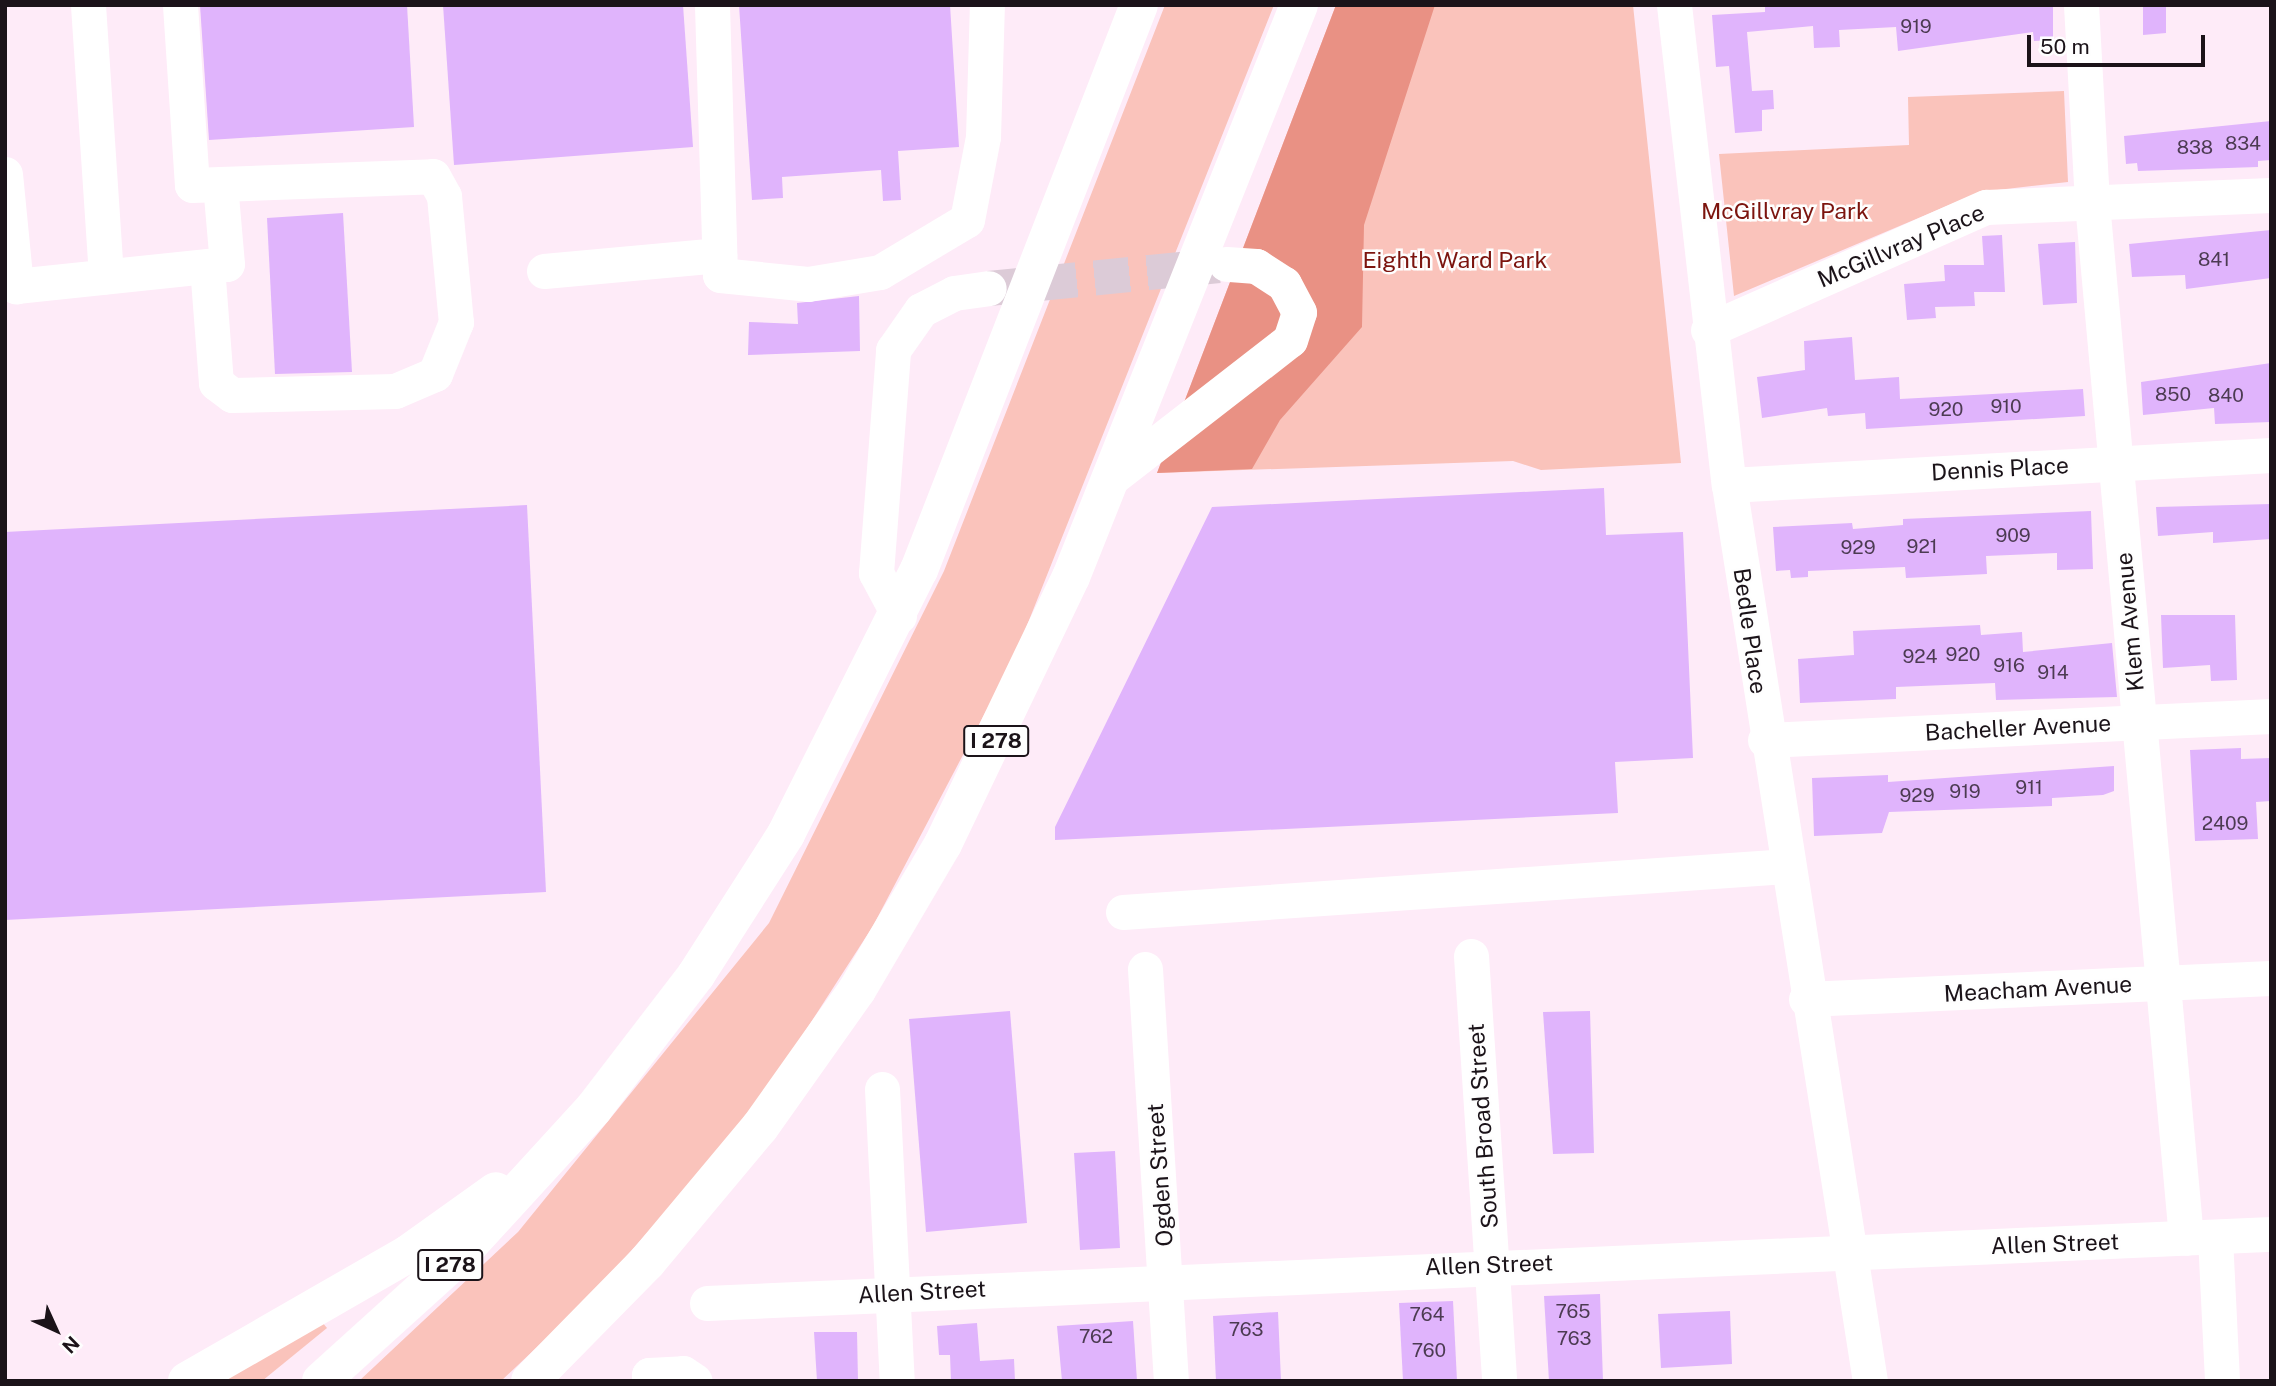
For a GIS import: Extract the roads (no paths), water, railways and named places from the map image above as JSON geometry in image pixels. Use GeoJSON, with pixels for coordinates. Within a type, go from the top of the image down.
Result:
{"type":"FeatureCollection","features":[{"type":"Feature","properties":{"kind":"highway","name":"I 278"},"geometry":{"type":"LineString","coordinates":[[321,1381],[454,1261],[568,1137],[646,1043],[743,905],[828,761],[899,616],[1139,5]]}},
{"type":"Feature","properties":{"kind":"highway","name":"I 278"},"geometry":{"type":"LineString","coordinates":[[530,1381],[647,1262],[735,1159],[857,990],[943,844],[1038,653],[1299,5]]}},
{"type":"Feature","properties":{"kind":"highway"},"geometry":{"type":"LineString","coordinates":[[187,1381],[408,1254],[568,1137]]}},
{"type":"Feature","properties":{"kind":"highway"},"geometry":{"type":"LineString","coordinates":[[566,1381],[631,1311],[735,1159]]}},
{"type":"Feature","properties":{"kind":"street"},"geometry":{"type":"LineString","coordinates":[[88,5],[106,276]]}},
{"type":"Feature","properties":{"kind":"street"},"geometry":{"type":"LineString","coordinates":[[180,5],[192,185],[433,176],[444,196],[456,322],[435,374],[395,391],[232,395],[216,383],[207,266]]}},
{"type":"Feature","properties":{"kind":"street"},"geometry":{"type":"LineString","coordinates":[[712,5],[720,275],[808,284],[880,272],[967,220],[983,137],[987,5]]}},
{"type":"Feature","properties":{"kind":"street","name":"Bedle Place"},"geometry":{"type":"LineString","coordinates":[[1674,5],[1708,330],[1765,740],[1846,1253],[1870,1381]]}},
{"type":"Feature","properties":{"kind":"street","name":"Klem Avenue"},"geometry":{"type":"LineString","coordinates":[[2081,5],[2092,203],[2163,983],[2222,1381]]}},
{"type":"Feature","properties":{"kind":"street"},"geometry":{"type":"LineString","coordinates":[[5,174],[16,286],[227,264],[220,184]]}},
{"type":"Feature","properties":{"kind":"street","name":"McGillvray Place"},"geometry":{"type":"LineString","coordinates":[[1708,330],[1971,211],[2271,195]]}},
{"type":"Feature","properties":{"kind":"street"},"geometry":{"type":"LineString","coordinates":[[544,271],[719,255]]}},
{"type":"Feature","properties":{"kind":"street"},"geometry":{"type":"LineString","coordinates":[[1108,481],[1290,340],[1299,312],[1284,284],[1256,266],[1226,264]]}},
{"type":"Feature","properties":{"kind":"street"},"geometry":{"type":"LineString","coordinates":[[899,616],[876,573],[893,350],[921,310],[954,293],[989,288]]}},
{"type":"Feature","properties":{"kind":"street","name":"Dennis Place"},"geometry":{"type":"LineString","coordinates":[[1729,485],[2271,455]]}},
{"type":"Feature","properties":{"kind":"street","name":"Bacheller Avenue"},"geometry":{"type":"LineString","coordinates":[[1765,740],[2271,716]]}},
{"type":"Feature","properties":{"kind":"street"},"geometry":{"type":"LineString","coordinates":[[1123,912],[1785,866]]}},
{"type":"Feature","properties":{"kind":"street","name":"South Broad Street"},"geometry":{"type":"LineString","coordinates":[[1471,956],[1500,1381]]}},
{"type":"Feature","properties":{"kind":"street","name":"Ogden Street"},"geometry":{"type":"LineString","coordinates":[[1145,969],[1167,1280],[1171,1381]]}},
{"type":"Feature","properties":{"kind":"street","name":"Meacham Avenue"},"geometry":{"type":"LineString","coordinates":[[1806,999],[2271,978]]}},
{"type":"Feature","properties":{"kind":"street"},"geometry":{"type":"LineString","coordinates":[[882,1089],[897,1381]]}},
{"type":"Feature","properties":{"kind":"street","name":"Allen Street"},"geometry":{"type":"LineString","coordinates":[[707,1303],[1494,1264],[1846,1253],[2271,1234]]}},
{"type":"Feature","properties":{"kind":"street"},"geometry":{"type":"LineString","coordinates":[[649,1381],[649,1376],[683,1373],[695,1381]]}},
{"type":"Feature","properties":{"kind":"tunnel"},"geometry":{"type":"LineString","coordinates":[[989,288],[1219,265]]}},
{"type":"Feature","properties":{"kind":"park label","name":"McGillvray Park"},"geometry":{"type":"Point","coordinates":[1785,211]}},
{"type":"Feature","properties":{"kind":"park label","name":"Eighth Ward Park"},"geometry":{"type":"Point","coordinates":[1455,260]}}]}
